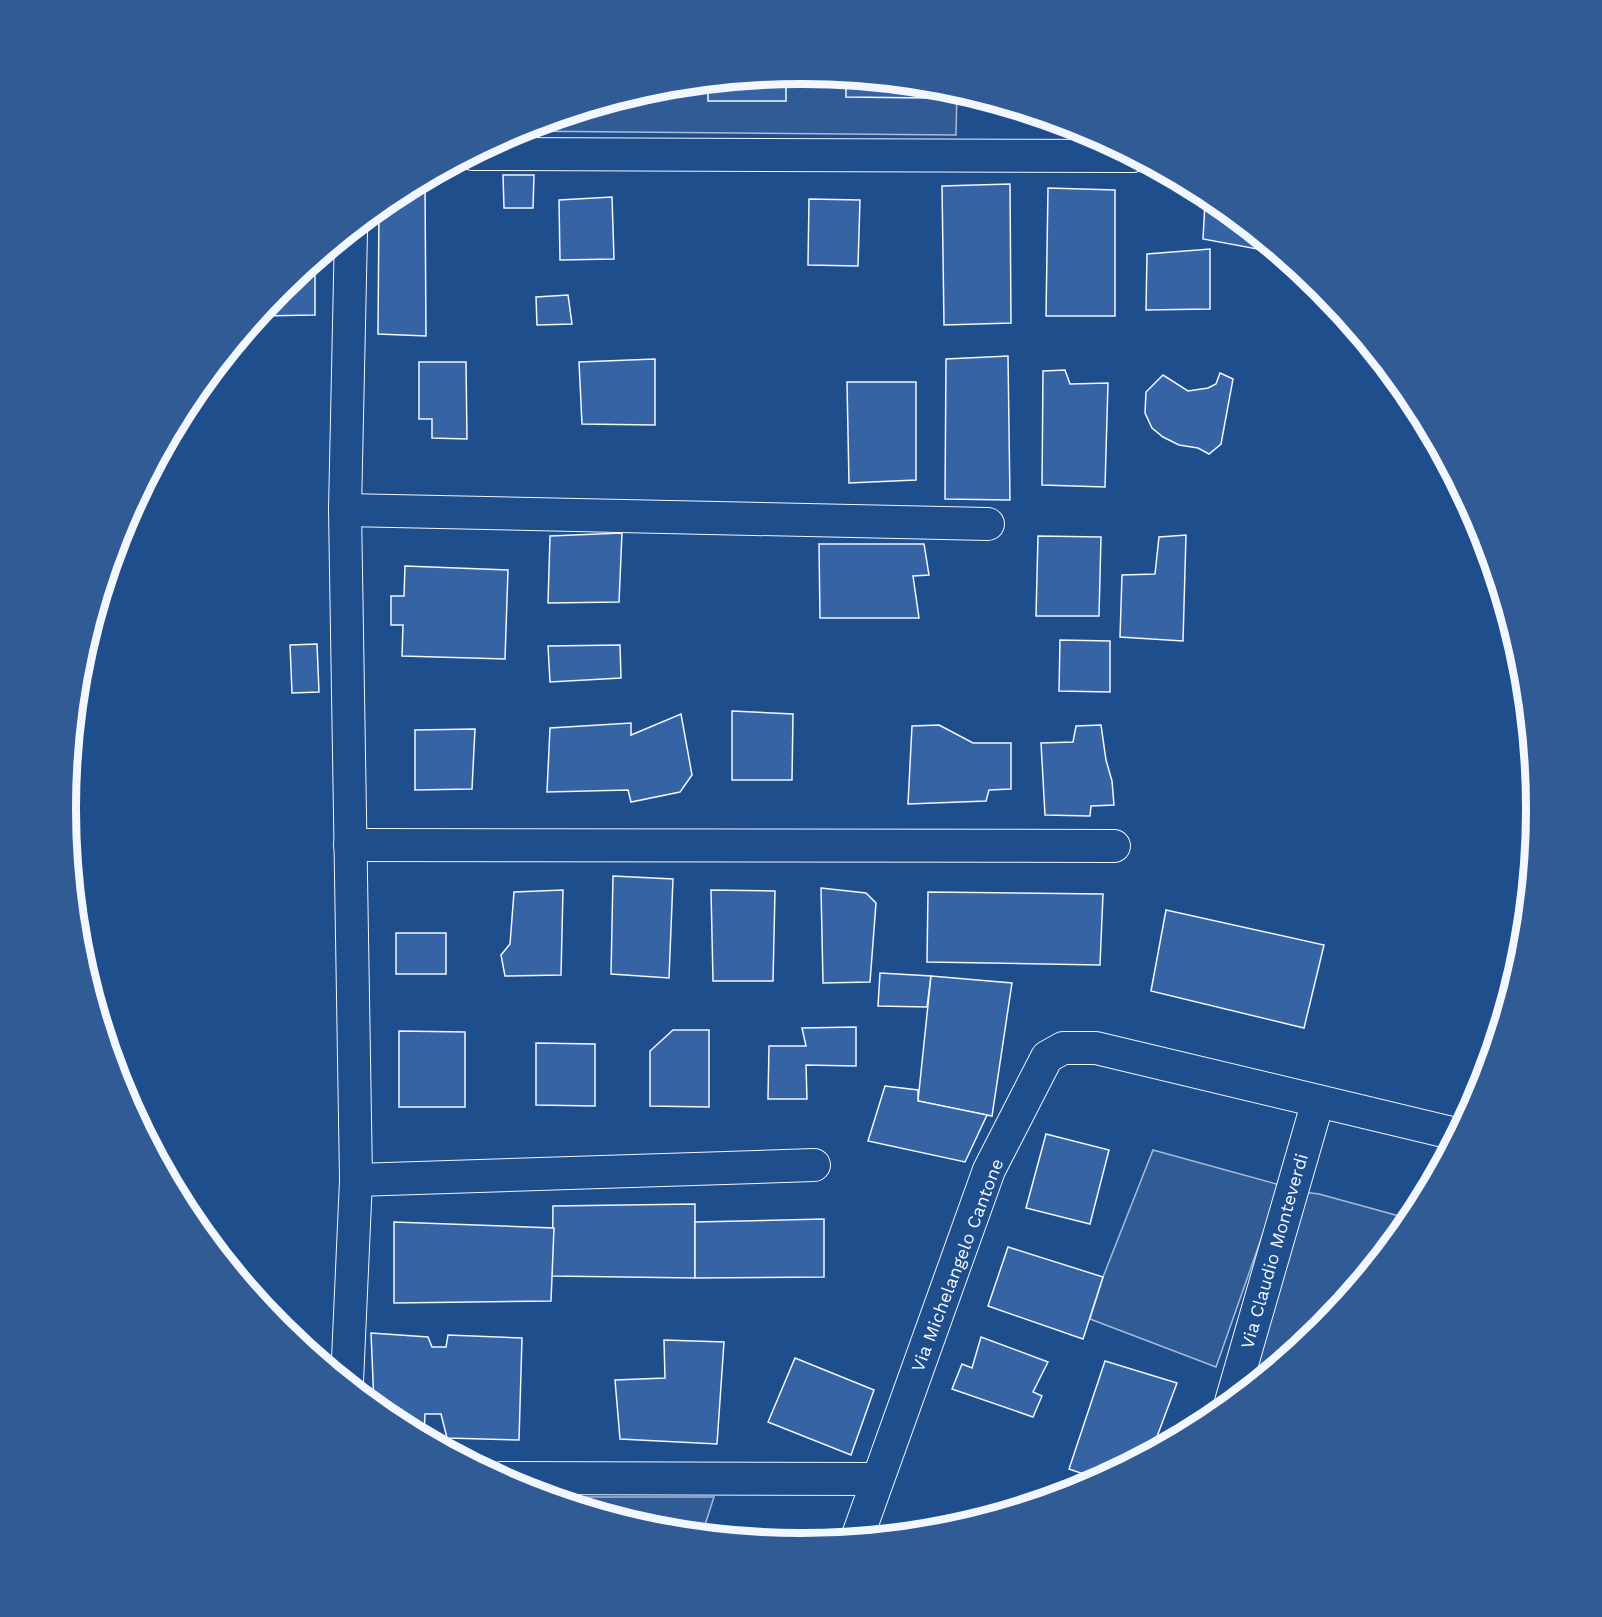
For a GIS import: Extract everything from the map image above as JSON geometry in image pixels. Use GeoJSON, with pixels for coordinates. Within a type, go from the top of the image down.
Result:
{"type":"FeatureCollection","features":[{"type":"Feature","properties":{"kind":"street"},"geometry":{"type":"LineString","coordinates":[[492,154],[1114,156]]}},
{"type":"Feature","properties":{"kind":"street"},"geometry":{"type":"LineString","coordinates":[[347,1373],[356,1180],[345,510],[351,241]]}},
{"type":"Feature","properties":{"kind":"street"},"geometry":{"type":"LineString","coordinates":[[345,510],[988,524]]}},
{"type":"Feature","properties":{"kind":"street"},"geometry":{"type":"LineString","coordinates":[[350,845],[1114,846]]}},
{"type":"Feature","properties":{"kind":"street","name":"Via Michelangelo Cantone"},"geometry":{"type":"LineString","coordinates":[[860,1530],[989,1170],[1047,1057],[1063,1048],[1096,1048],[1449,1132]]}},
{"type":"Feature","properties":{"kind":"street","name":"Via Claudio Monteverdi"},"geometry":{"type":"LineString","coordinates":[[1235,1388],[1318,1101]]}},
{"type":"Feature","properties":{"kind":"street"},"geometry":{"type":"LineString","coordinates":[[356,1180],[814,1165]]}},
{"type":"Feature","properties":{"kind":"street"},"geometry":{"type":"LineString","coordinates":[[524,1478],[877,1479]]}},
{"type":"Feature","properties":{"kind":"shaded area"},"geometry":{"type":"Polygon","coordinates":[[[801,84],[896,90],[957,101],[956,135],[544,131],[613,109],[660,98],[706,90],[801,84]]]}},
{"type":"Feature","properties":{"kind":"shaded area"},"geometry":{"type":"Polygon","coordinates":[[[1153,1150],[1280,1185],[1216,1367],[1090,1319],[1103,1277],[1153,1150]]]}},
{"type":"Feature","properties":{"kind":"shaded area"},"geometry":{"type":"Polygon","coordinates":[[[1303,1192],[1319,1194],[1399,1216],[1376,1250],[1346,1286],[1313,1321],[1256,1372],[1303,1192]]]}},
{"type":"Feature","properties":{"kind":"shaded area"},"geometry":{"type":"Polygon","coordinates":[[[575,1497],[714,1497],[704,1527],[660,1519],[575,1497]]]}},
{"type":"Feature","properties":{"kind":"building"},"geometry":{"type":"Polygon","coordinates":[[[786,85],[786,101],[708,101],[708,90],[786,85]]]}},
{"type":"Feature","properties":{"kind":"building"},"geometry":{"type":"Polygon","coordinates":[[[846,86],[928,96],[928,98],[846,97],[846,86]]]}},
{"type":"Feature","properties":{"kind":"building"},"geometry":{"type":"Polygon","coordinates":[[[503,175],[534,175],[533,208],[504,208],[503,175]]]}},
{"type":"Feature","properties":{"kind":"building"},"geometry":{"type":"Polygon","coordinates":[[[1010,184],[1011,323],[944,325],[942,186],[1010,184]]]}},
{"type":"Feature","properties":{"kind":"building"},"geometry":{"type":"Polygon","coordinates":[[[1048,188],[1115,190],[1115,316],[1046,316],[1048,188]]]}},
{"type":"Feature","properties":{"kind":"building"},"geometry":{"type":"Polygon","coordinates":[[[425,190],[426,336],[378,334],[379,220],[425,190]]]}},
{"type":"Feature","properties":{"kind":"building"},"geometry":{"type":"Polygon","coordinates":[[[612,197],[614,259],[560,260],[559,200],[612,197]]]}},
{"type":"Feature","properties":{"kind":"building"},"geometry":{"type":"Polygon","coordinates":[[[809,199],[860,200],[858,266],[808,265],[809,199]]]}},
{"type":"Feature","properties":{"kind":"building"},"geometry":{"type":"Polygon","coordinates":[[[1205,207],[1257,247],[1257,249],[1203,239],[1205,207]]]}},
{"type":"Feature","properties":{"kind":"building"},"geometry":{"type":"Polygon","coordinates":[[[1210,249],[1210,309],[1146,310],[1147,254],[1210,249]]]}},
{"type":"Feature","properties":{"kind":"building"},"geometry":{"type":"Polygon","coordinates":[[[315,272],[315,315],[270,316],[315,272]]]}},
{"type":"Feature","properties":{"kind":"building"},"geometry":{"type":"Polygon","coordinates":[[[568,295],[572,324],[537,325],[536,297],[568,295]]]}},
{"type":"Feature","properties":{"kind":"building"},"geometry":{"type":"Polygon","coordinates":[[[1008,356],[1010,500],[945,499],[946,359],[1008,356]]]}},
{"type":"Feature","properties":{"kind":"building"},"geometry":{"type":"Polygon","coordinates":[[[655,359],[655,425],[582,424],[579,362],[655,359]]]}},
{"type":"Feature","properties":{"kind":"building"},"geometry":{"type":"Polygon","coordinates":[[[419,362],[466,362],[467,439],[432,438],[432,419],[419,419],[419,362]]]}},
{"type":"Feature","properties":{"kind":"building"},"geometry":{"type":"Polygon","coordinates":[[[1065,370],[1070,384],[1108,383],[1105,487],[1042,485],[1043,371],[1065,370]]]}},
{"type":"Feature","properties":{"kind":"building"},"geometry":{"type":"Polygon","coordinates":[[[1220,373],[1233,379],[1221,444],[1209,454],[1198,448],[1179,445],[1152,428],[1145,413],[1146,392],[1163,375],[1188,391],[1208,388],[1216,384],[1220,373]]]}},
{"type":"Feature","properties":{"kind":"building"},"geometry":{"type":"Polygon","coordinates":[[[847,382],[916,382],[916,480],[849,483],[847,382]]]}},
{"type":"Feature","properties":{"kind":"building"},"geometry":{"type":"Polygon","coordinates":[[[622,533],[619,602],[548,603],[550,536],[622,533]]]}},
{"type":"Feature","properties":{"kind":"building"},"geometry":{"type":"Polygon","coordinates":[[[1186,535],[1183,641],[1120,637],[1122,575],[1155,574],[1159,537],[1186,535]]]}},
{"type":"Feature","properties":{"kind":"building"},"geometry":{"type":"Polygon","coordinates":[[[1038,536],[1101,537],[1099,616],[1036,616],[1038,536]]]}},
{"type":"Feature","properties":{"kind":"building"},"geometry":{"type":"Polygon","coordinates":[[[819,544],[924,544],[929,575],[913,576],[919,618],[820,618],[819,544]]]}},
{"type":"Feature","properties":{"kind":"building"},"geometry":{"type":"Polygon","coordinates":[[[405,566],[508,570],[505,659],[402,656],[403,625],[391,625],[391,596],[404,596],[405,566]]]}},
{"type":"Feature","properties":{"kind":"building"},"geometry":{"type":"Polygon","coordinates":[[[1060,640],[1110,641],[1110,692],[1059,691],[1060,640]]]}},
{"type":"Feature","properties":{"kind":"building"},"geometry":{"type":"Polygon","coordinates":[[[317,644],[319,692],[292,693],[290,645],[317,644]]]}},
{"type":"Feature","properties":{"kind":"building"},"geometry":{"type":"Polygon","coordinates":[[[620,645],[621,678],[550,682],[548,646],[620,645]]]}},
{"type":"Feature","properties":{"kind":"building"},"geometry":{"type":"Polygon","coordinates":[[[732,711],[793,714],[792,780],[732,780],[732,711]]]}},
{"type":"Feature","properties":{"kind":"building"},"geometry":{"type":"Polygon","coordinates":[[[681,714],[692,775],[680,792],[631,802],[628,790],[547,792],[550,728],[631,723],[631,735],[681,714]]]}},
{"type":"Feature","properties":{"kind":"building"},"geometry":{"type":"Polygon","coordinates":[[[939,725],[973,743],[1011,743],[1011,789],[989,790],[986,801],[908,804],[912,726],[939,725]]]}},
{"type":"Feature","properties":{"kind":"building"},"geometry":{"type":"Polygon","coordinates":[[[1101,725],[1106,760],[1112,781],[1114,805],[1091,806],[1090,816],[1045,815],[1041,743],[1073,742],[1076,726],[1101,725]]]}},
{"type":"Feature","properties":{"kind":"building"},"geometry":{"type":"Polygon","coordinates":[[[475,729],[472,789],[415,790],[415,730],[475,729]]]}},
{"type":"Feature","properties":{"kind":"building"},"geometry":{"type":"Polygon","coordinates":[[[613,876],[673,879],[669,978],[611,974],[613,876]]]}},
{"type":"Feature","properties":{"kind":"building"},"geometry":{"type":"Polygon","coordinates":[[[821,888],[866,893],[876,903],[870,982],[823,983],[821,888]]]}},
{"type":"Feature","properties":{"kind":"building"},"geometry":{"type":"Polygon","coordinates":[[[563,890],[561,975],[505,976],[501,955],[510,944],[514,892],[563,890]]]}},
{"type":"Feature","properties":{"kind":"building"},"geometry":{"type":"Polygon","coordinates":[[[711,890],[775,891],[773,981],[713,981],[711,890]]]}},
{"type":"Feature","properties":{"kind":"building"},"geometry":{"type":"Polygon","coordinates":[[[928,892],[1103,894],[1100,965],[927,962],[928,892]]]}},
{"type":"Feature","properties":{"kind":"building"},"geometry":{"type":"Polygon","coordinates":[[[1166,910],[1324,945],[1304,1028],[1151,991],[1166,910]]]}},
{"type":"Feature","properties":{"kind":"building"},"geometry":{"type":"Polygon","coordinates":[[[396,933],[446,933],[446,974],[396,974],[396,933]]]}},
{"type":"Feature","properties":{"kind":"building"},"geometry":{"type":"Polygon","coordinates":[[[880,973],[931,976],[927,1007],[878,1006],[880,973]]]}},
{"type":"Feature","properties":{"kind":"building"},"geometry":{"type":"Polygon","coordinates":[[[931,976],[1012,983],[992,1116],[918,1101],[931,976]]]}},
{"type":"Feature","properties":{"kind":"building"},"geometry":{"type":"Polygon","coordinates":[[[856,1027],[856,1066],[806,1065],[807,1099],[768,1099],[769,1046],[806,1046],[802,1028],[856,1027]]]}},
{"type":"Feature","properties":{"kind":"building"},"geometry":{"type":"Polygon","coordinates":[[[673,1030],[709,1030],[709,1107],[650,1106],[650,1051],[673,1030]]]}},
{"type":"Feature","properties":{"kind":"building"},"geometry":{"type":"Polygon","coordinates":[[[399,1031],[465,1032],[465,1107],[399,1107],[399,1031]]]}},
{"type":"Feature","properties":{"kind":"building"},"geometry":{"type":"Polygon","coordinates":[[[536,1043],[595,1044],[595,1106],[536,1105],[536,1043]]]}},
{"type":"Feature","properties":{"kind":"building"},"geometry":{"type":"Polygon","coordinates":[[[885,1086],[918,1090],[918,1101],[987,1115],[965,1162],[868,1141],[885,1086]]]}},
{"type":"Feature","properties":{"kind":"building"},"geometry":{"type":"Polygon","coordinates":[[[1046,1134],[1109,1150],[1090,1224],[1026,1208],[1046,1134]]]}},
{"type":"Feature","properties":{"kind":"building"},"geometry":{"type":"Polygon","coordinates":[[[695,1204],[695,1278],[552,1276],[553,1206],[695,1204]]]}},
{"type":"Feature","properties":{"kind":"building"},"geometry":{"type":"Polygon","coordinates":[[[824,1219],[824,1277],[695,1278],[695,1222],[824,1219]]]}},
{"type":"Feature","properties":{"kind":"building"},"geometry":{"type":"Polygon","coordinates":[[[394,1222],[554,1228],[551,1301],[394,1303],[394,1222]]]}},
{"type":"Feature","properties":{"kind":"building"},"geometry":{"type":"Polygon","coordinates":[[[1008,1247],[1103,1277],[1083,1339],[988,1306],[1008,1247]]]}},
{"type":"Feature","properties":{"kind":"building"},"geometry":{"type":"Polygon","coordinates":[[[371,1333],[428,1337],[432,1347],[446,1347],[448,1335],[522,1338],[519,1440],[447,1438],[441,1414],[425,1414],[424,1427],[374,1393],[371,1333]]]}},
{"type":"Feature","properties":{"kind":"building"},"geometry":{"type":"Polygon","coordinates":[[[981,1337],[1048,1362],[1033,1392],[1042,1396],[1033,1417],[952,1389],[962,1364],[972,1368],[981,1337]]]}},
{"type":"Feature","properties":{"kind":"building"},"geometry":{"type":"Polygon","coordinates":[[[664,1340],[724,1342],[717,1444],[620,1439],[615,1380],[665,1378],[664,1340]]]}},
{"type":"Feature","properties":{"kind":"building"},"geometry":{"type":"Polygon","coordinates":[[[795,1358],[874,1390],[851,1455],[768,1422],[795,1358]]]}},
{"type":"Feature","properties":{"kind":"building"},"geometry":{"type":"Polygon","coordinates":[[[1105,1361],[1177,1383],[1156,1440],[1085,1475],[1069,1469],[1105,1361]]]}}]}
